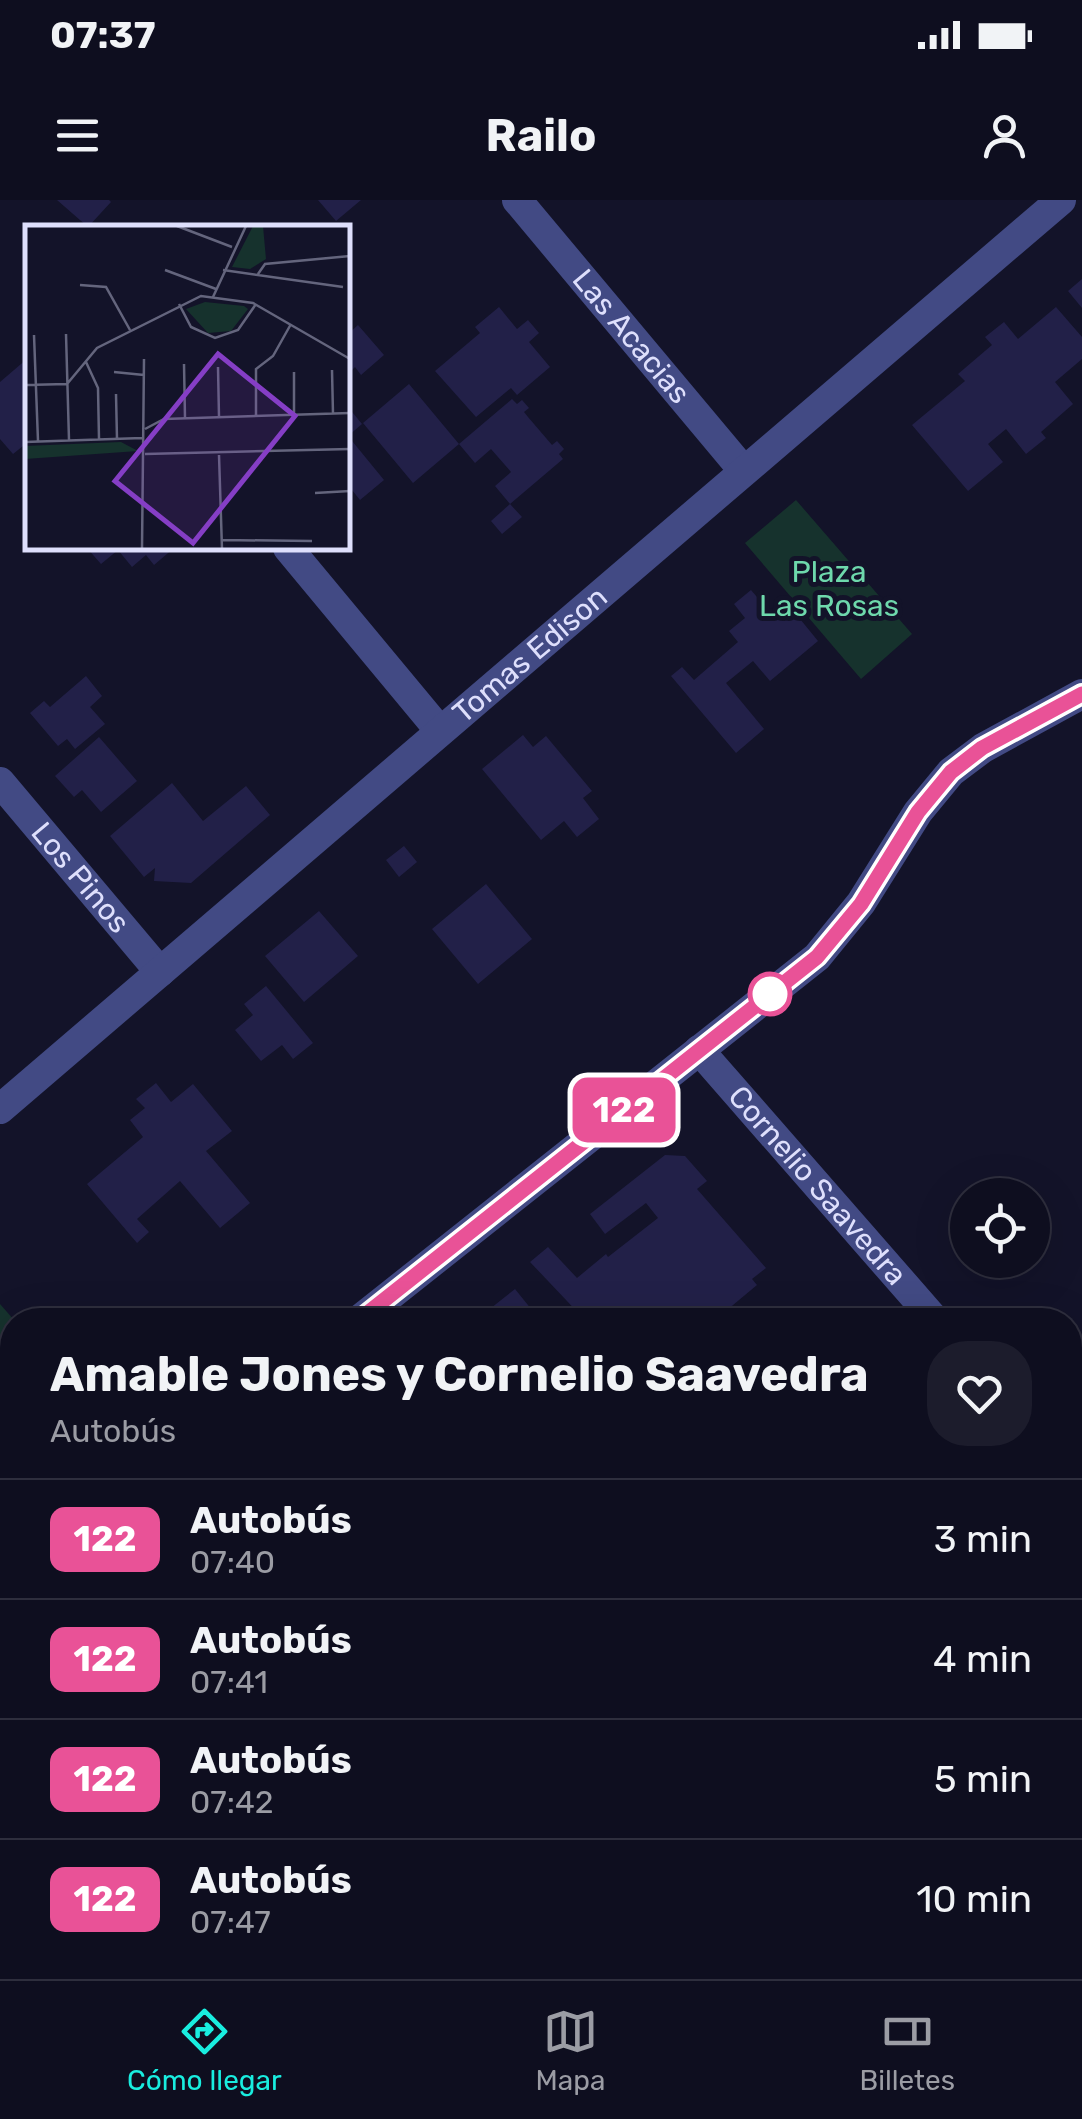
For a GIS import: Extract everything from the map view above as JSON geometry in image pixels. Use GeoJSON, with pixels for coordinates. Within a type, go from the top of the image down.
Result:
{"type":"FeatureCollection","features":[{"type":"Feature","properties":{"kind":"street","name":"Las Acacias"},"geometry":{"type":"LineString","coordinates":[[518,200],[744,470]]}},
{"type":"Feature","properties":{"kind":"street","name":"Tomas Edison"},"geometry":{"type":"LineString","coordinates":[[0,1108],[1061,200]]}},
{"type":"Feature","properties":{"kind":"street"},"geometry":{"type":"LineString","coordinates":[[290,550],[440,730]]}},
{"type":"Feature","properties":{"kind":"street"},"geometry":{"type":"LineString","coordinates":[[374,1308],[817,957],[861,904],[918,812],[951,772],[982,748],[1082,694]]}},
{"type":"Feature","properties":{"kind":"street","name":"Los Pinos"},"geometry":{"type":"LineString","coordinates":[[0,782],[160,972]]}},
{"type":"Feature","properties":{"kind":"street","name":"Cornelio Saavedra"},"geometry":{"type":"LineString","coordinates":[[699,1050],[925,1308]]}},
{"type":"Feature","properties":{"kind":"green space","name":"Plaza Las Rosas"},"geometry":{"type":"Polygon","coordinates":[[[796,500],[912,634],[861,679],[745,543],[796,500]]]}},
{"type":"Feature","properties":{"kind":"building"},"geometry":{"type":"Polygon","coordinates":[[[57,200],[111,202],[86,225],[57,200]]]}},
{"type":"Feature","properties":{"kind":"building"},"geometry":{"type":"Polygon","coordinates":[[[318,200],[361,200],[336,221],[318,200]]]}},
{"type":"Feature","properties":{"kind":"building"},"geometry":{"type":"Polygon","coordinates":[[[1082,279],[1082,308],[1068,291],[1082,279]]]}},
{"type":"Feature","properties":{"kind":"building"},"geometry":{"type":"Polygon","coordinates":[[[499,307],[517,329],[528,320],[539,333],[529,342],[550,367],[517,395],[511,388],[476,417],[435,371],[480,333],[475,327],[499,307]]]}},
{"type":"Feature","properties":{"kind":"building"},"geometry":{"type":"Polygon","coordinates":[[[1056,307],[1082,337],[1082,359],[1055,382],[1073,404],[1041,432],[1046,438],[1026,454],[1006,429],[988,444],[1003,462],[968,491],[912,425],[965,381],[958,374],[992,345],[985,337],[1004,322],[1018,339],[1056,307]]]}},
{"type":"Feature","properties":{"kind":"building"},"geometry":{"type":"Polygon","coordinates":[[[358,325],[384,355],[361,375],[355,367],[350,372],[350,332],[358,325]]]}},
{"type":"Feature","properties":{"kind":"building"},"geometry":{"type":"Polygon","coordinates":[[[25,361],[25,444],[13,454],[0,439],[0,382],[25,361]]]}},
{"type":"Feature","properties":{"kind":"building"},"geometry":{"type":"Polygon","coordinates":[[[409,384],[459,444],[413,483],[363,423],[409,384]]]}},
{"type":"Feature","properties":{"kind":"building"},"geometry":{"type":"Polygon","coordinates":[[[512,399],[517,404],[522,400],[529,408],[524,412],[552,445],[557,441],[564,449],[559,454],[563,459],[510,504],[495,486],[511,472],[491,449],[475,463],[459,444],[512,399]]]}},
{"type":"Feature","properties":{"kind":"building"},"geometry":{"type":"Polygon","coordinates":[[[350,409],[362,424],[350,434],[350,409]]]}},
{"type":"Feature","properties":{"kind":"building"},"geometry":{"type":"Polygon","coordinates":[[[350,438],[384,480],[360,500],[350,488],[350,438]]]}},
{"type":"Feature","properties":{"kind":"building"},"geometry":{"type":"Polygon","coordinates":[[[510,504],[522,517],[502,534],[491,521],[510,504]]]}},
{"type":"Feature","properties":{"kind":"building"},"geometry":{"type":"Polygon","coordinates":[[[89,550],[118,550],[101,564],[89,550]]]}},
{"type":"Feature","properties":{"kind":"building"},"geometry":{"type":"Polygon","coordinates":[[[118,550],[172,550],[154,565],[146,555],[132,567],[118,550]]]}},
{"type":"Feature","properties":{"kind":"building"},"geometry":{"type":"Polygon","coordinates":[[[751,590],[773,616],[787,603],[818,641],[770,681],[753,661],[726,683],[764,729],[736,753],[671,676],[682,667],[694,680],[738,642],[729,631],[745,618],[734,604],[751,590]]]}},
{"type":"Feature","properties":{"kind":"building"},"geometry":{"type":"Polygon","coordinates":[[[86,676],[102,696],[90,707],[105,724],[75,749],[67,739],[58,746],[30,713],[44,701],[50,707],[86,676]]]}},
{"type":"Feature","properties":{"kind":"building"},"geometry":{"type":"Polygon","coordinates":[[[523,735],[533,747],[546,736],[592,791],[583,798],[599,819],[577,837],[564,821],[541,840],[482,769],[523,735]]]}},
{"type":"Feature","properties":{"kind":"building"},"geometry":{"type":"Polygon","coordinates":[[[99,737],[137,781],[101,812],[82,790],[74,797],[55,776],[99,737]]]}},
{"type":"Feature","properties":{"kind":"building"},"geometry":{"type":"Polygon","coordinates":[[[172,783],[203,821],[246,786],[270,815],[191,883],[154,881],[155,868],[144,877],[110,836],[172,783]]]}},
{"type":"Feature","properties":{"kind":"building"},"geometry":{"type":"Polygon","coordinates":[[[404,846],[417,862],[399,877],[386,860],[404,846]]]}},
{"type":"Feature","properties":{"kind":"building"},"geometry":{"type":"Polygon","coordinates":[[[486,884],[532,939],[478,984],[432,929],[486,884]]]}},
{"type":"Feature","properties":{"kind":"building"},"geometry":{"type":"Polygon","coordinates":[[[319,911],[358,956],[304,1002],[265,956],[319,911]]]}},
{"type":"Feature","properties":{"kind":"building"},"geometry":{"type":"Polygon","coordinates":[[[266,986],[313,1043],[293,1059],[282,1045],[261,1061],[235,1030],[253,1015],[244,1004],[266,986]]]}},
{"type":"Feature","properties":{"kind":"building"},"geometry":{"type":"Polygon","coordinates":[[[156,1083],[171,1102],[193,1084],[232,1131],[206,1151],[250,1203],[220,1228],[180,1181],[137,1219],[149,1232],[137,1243],[87,1184],[143,1137],[130,1120],[145,1108],[136,1099],[156,1083]]]}},
{"type":"Feature","properties":{"kind":"building"},"geometry":{"type":"Polygon","coordinates":[[[665,1155],[685,1156],[707,1181],[697,1189],[766,1268],[752,1279],[757,1285],[729,1308],[574,1308],[530,1262],[548,1247],[577,1278],[658,1218],[646,1203],[605,1234],[590,1214],[665,1155]]]}},
{"type":"Feature","properties":{"kind":"building"},"geometry":{"type":"Polygon","coordinates":[[[515,1289],[530,1308],[491,1308],[515,1289]]]}},
{"type":"Feature","properties":{"kind":"bus line","name":"122"},"geometry":{"type":"LineString","coordinates":[[374,1308],[817,957],[861,904],[918,812],[951,772],[982,748],[1082,694]]}}]}
